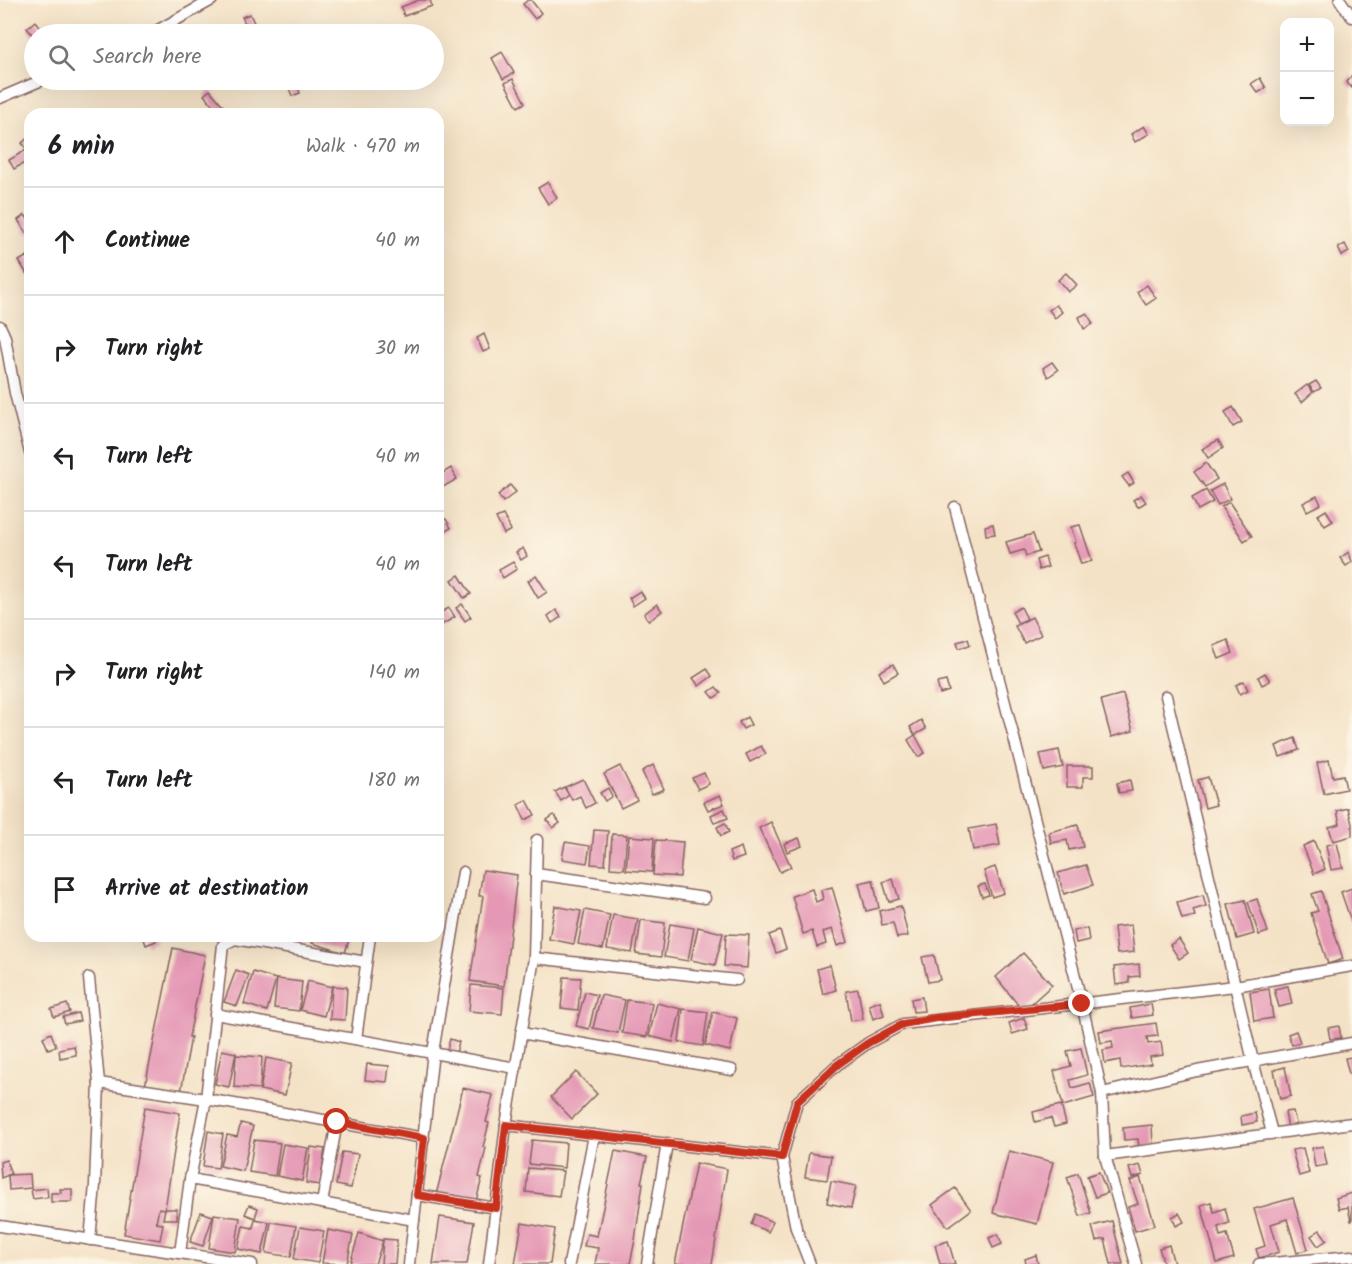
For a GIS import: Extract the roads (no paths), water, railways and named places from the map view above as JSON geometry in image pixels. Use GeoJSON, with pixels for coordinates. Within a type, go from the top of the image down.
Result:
{"type":"FeatureCollection","features":[{"type":"Feature","properties":{"kind":"street"},"geometry":{"type":"LineString","coordinates":[[170,24],[212,0]]}},
{"type":"Feature","properties":{"kind":"street"},"geometry":{"type":"LineString","coordinates":[[1340,0],[1352,17]]}},
{"type":"Feature","properties":{"kind":"street"},"geometry":{"type":"LineString","coordinates":[[0,98],[24,88]]}},
{"type":"Feature","properties":{"kind":"street"},"geometry":{"type":"LineString","coordinates":[[0,326],[5,337],[24,429]]}},
{"type":"Feature","properties":{"kind":"street"},"geometry":{"type":"LineString","coordinates":[[955,507],[1082,1004],[1102,1093],[1105,1156],[1136,1264]]}},
{"type":"Feature","properties":{"kind":"street"},"geometry":{"type":"LineString","coordinates":[[1166,696],[1272,1133]]}},
{"type":"Feature","properties":{"kind":"street"},"geometry":{"type":"LineString","coordinates":[[489,1264],[506,1125],[534,958],[537,840]]}},
{"type":"Feature","properties":{"kind":"street"},"geometry":{"type":"LineString","coordinates":[[409,1264],[433,1052],[463,872]]}},
{"type":"Feature","properties":{"kind":"street"},"geometry":{"type":"LineString","coordinates":[[536,874],[705,898]]}},
{"type":"Feature","properties":{"kind":"street"},"geometry":{"type":"LineString","coordinates":[[180,1253],[190,1179],[206,1099],[223,945],[229,942]]}},
{"type":"Feature","properties":{"kind":"street"},"geometry":{"type":"LineString","coordinates":[[252,942],[366,962]]}},
{"type":"Feature","properties":{"kind":"street"},"geometry":{"type":"LineString","coordinates":[[356,1039],[369,942]]}},
{"type":"Feature","properties":{"kind":"street"},"geometry":{"type":"LineString","coordinates":[[534,958],[737,980]]}},
{"type":"Feature","properties":{"kind":"street"},"geometry":{"type":"LineString","coordinates":[[810,1264],[796,1228],[782,1157],[797,1102],[837,1065],[868,1043],[903,1024],[936,1018],[1235,986],[1352,966]]}},
{"type":"Feature","properties":{"kind":"street"},"geometry":{"type":"LineString","coordinates":[[89,978],[99,1083],[95,1185],[90,1240]]}},
{"type":"Feature","properties":{"kind":"street"},"geometry":{"type":"LineString","coordinates":[[215,1014],[516,1068]]}},
{"type":"Feature","properties":{"kind":"street"},"geometry":{"type":"LineString","coordinates":[[522,1033],[732,1070]]}},
{"type":"Feature","properties":{"kind":"street"},"geometry":{"type":"LineString","coordinates":[[1102,1093],[1197,1071],[1352,1043]]}},
{"type":"Feature","properties":{"kind":"street"},"geometry":{"type":"LineString","coordinates":[[99,1083],[206,1099],[424,1138]]}},
{"type":"Feature","properties":{"kind":"street"},"geometry":{"type":"LineString","coordinates":[[322,1203],[337,1122]]}},
{"type":"Feature","properties":{"kind":"street"},"geometry":{"type":"LineString","coordinates":[[1105,1156],[1352,1123]]}},
{"type":"Feature","properties":{"kind":"street"},"geometry":{"type":"LineString","coordinates":[[506,1125],[782,1157]]}},
{"type":"Feature","properties":{"kind":"street"},"geometry":{"type":"LineString","coordinates":[[568,1264],[594,1135]]}},
{"type":"Feature","properties":{"kind":"street"},"geometry":{"type":"LineString","coordinates":[[647,1264],[667,1143]]}},
{"type":"Feature","properties":{"kind":"street"},"geometry":{"type":"LineString","coordinates":[[190,1179],[414,1220]]}},
{"type":"Feature","properties":{"kind":"street"},"geometry":{"type":"LineString","coordinates":[[417,1195],[496,1208]]}},
{"type":"Feature","properties":{"kind":"street"},"geometry":{"type":"LineString","coordinates":[[0,1226],[252,1264]]}},
{"type":"Feature","properties":{"kind":"street"},"geometry":{"type":"LineString","coordinates":[[1265,1263],[1352,1256]]}}]}
